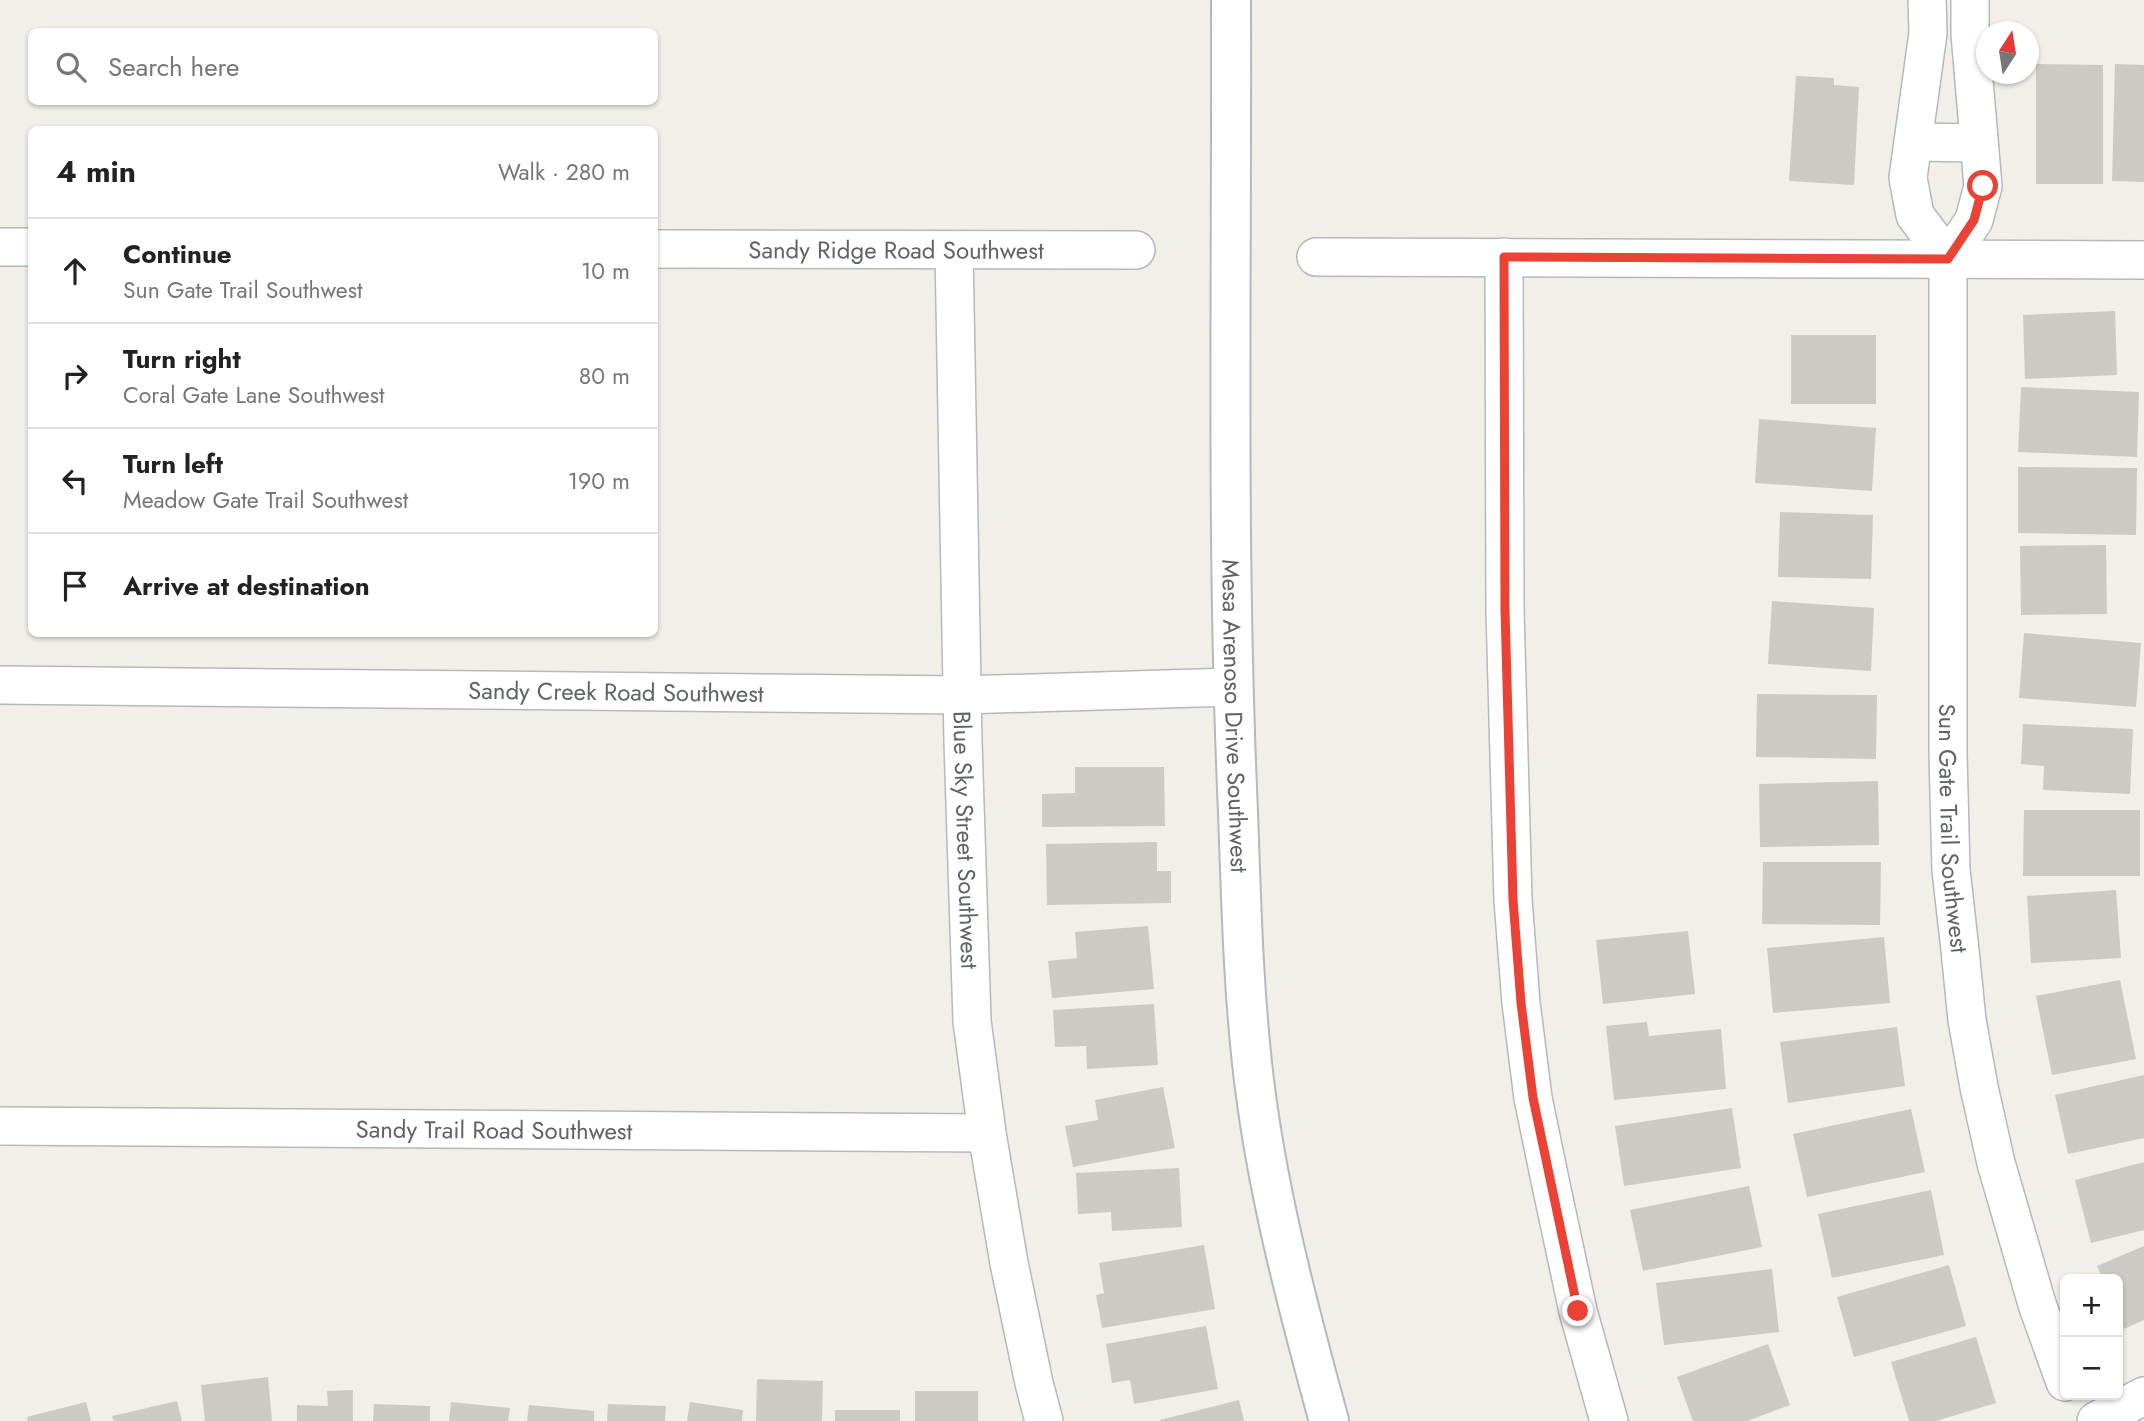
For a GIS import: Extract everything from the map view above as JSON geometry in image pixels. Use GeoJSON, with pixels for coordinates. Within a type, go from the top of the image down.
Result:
{"type":"FeatureCollection","features":[{"type":"Feature","properties":{"kind":"street","name":"Mesa Arenoso Drive Southwest"},"geometry":{"type":"LineString","coordinates":[[1231,0],[1232,687],[1243,954],[1252,1064],[1267,1162],[1287,1257],[1329,1421]]}},
{"type":"Feature","properties":{"kind":"street"},"geometry":{"type":"LineString","coordinates":[[1927,0],[1928,33],[1908,178],[1915,215],[1948,259]]}},
{"type":"Feature","properties":{"kind":"street"},"geometry":{"type":"LineString","coordinates":[[1948,259],[1974,220],[1983,186],[1970,34],[1970,0]]}},
{"type":"Feature","properties":{"kind":"street"},"geometry":{"type":"LineString","coordinates":[[1914,142],[1979,143]]}},
{"type":"Feature","properties":{"kind":"street"},"geometry":{"type":"LineString","coordinates":[[0,247],[28,247]]}},
{"type":"Feature","properties":{"kind":"street","name":"Sandy Ridge Road Southwest"},"geometry":{"type":"LineString","coordinates":[[658,249],[1136,250]]}},
{"type":"Feature","properties":{"kind":"street","name":"Blue Sky Street Southwest"},"geometry":{"type":"LineString","coordinates":[[954,250],[962,695],[972,1021],[1009,1263],[1044,1421]]}},
{"type":"Feature","properties":{"kind":"street"},"geometry":{"type":"LineString","coordinates":[[1316,257],[2144,260]]}},
{"type":"Feature","properties":{"kind":"street"},"geometry":{"type":"LineString","coordinates":[[1504,257],[1505,610],[1513,900],[1521,1003],[1533,1098],[1551,1185],[1578,1311],[1609,1421]]}},
{"type":"Feature","properties":{"kind":"street","name":"Sun Gate Trail Southwest"},"geometry":{"type":"LineString","coordinates":[[1948,259],[1948,754],[1951,870],[1967,1020],[1976,1073],[1996,1163],[2037,1304],[2060,1368]]}},
{"type":"Feature","properties":{"kind":"street","name":"Sandy Creek Road Southwest"},"geometry":{"type":"LineString","coordinates":[[0,685],[962,695],[1232,687]]}},
{"type":"Feature","properties":{"kind":"street","name":"Sandy Trail Road Southwest"},"geometry":{"type":"LineString","coordinates":[[0,1126],[988,1133]]}},
{"type":"Feature","properties":{"kind":"street"},"geometry":{"type":"LineString","coordinates":[[2096,1421],[2144,1396]]}},
{"type":"Feature","properties":{"kind":"street"},"geometry":{"type":"LineString","coordinates":[[2073,1400],[2082,1421]]}},
{"type":"Feature","properties":{"kind":"building"},"geometry":{"type":"Polygon","coordinates":[[[2039,64],[2103,65],[2103,184],[2036,184],[2036,84],[2039,84],[2039,64]]]}},
{"type":"Feature","properties":{"kind":"building"},"geometry":{"type":"Polygon","coordinates":[[[2115,64],[2144,65],[2144,182],[2112,181],[2115,64]]]}},
{"type":"Feature","properties":{"kind":"building"},"geometry":{"type":"Polygon","coordinates":[[[1796,76],[1834,78],[1834,85],[1859,87],[1854,185],[1789,181],[1796,76]]]}},
{"type":"Feature","properties":{"kind":"building"},"geometry":{"type":"Polygon","coordinates":[[[2115,311],[2117,375],[2025,379],[2023,315],[2115,311]]]}},
{"type":"Feature","properties":{"kind":"building"},"geometry":{"type":"Polygon","coordinates":[[[1791,335],[1876,335],[1876,404],[1791,404],[1791,335]]]}},
{"type":"Feature","properties":{"kind":"building"},"geometry":{"type":"Polygon","coordinates":[[[2021,387],[2139,392],[2137,457],[2018,452],[2021,387]]]}},
{"type":"Feature","properties":{"kind":"building"},"geometry":{"type":"Polygon","coordinates":[[[1759,419],[1876,428],[1872,491],[1755,483],[1759,419]]]}},
{"type":"Feature","properties":{"kind":"building"},"geometry":{"type":"Polygon","coordinates":[[[2018,467],[2137,468],[2136,535],[2018,533],[2018,467]]]}},
{"type":"Feature","properties":{"kind":"building"},"geometry":{"type":"Polygon","coordinates":[[[1780,512],[1873,515],[1871,579],[1778,577],[1780,512]]]}},
{"type":"Feature","properties":{"kind":"building"},"geometry":{"type":"Polygon","coordinates":[[[2106,545],[2107,614],[2021,615],[2020,546],[2106,545]]]}},
{"type":"Feature","properties":{"kind":"building"},"geometry":{"type":"Polygon","coordinates":[[[1772,601],[1874,608],[1871,671],[1768,664],[1772,601]]]}},
{"type":"Feature","properties":{"kind":"building"},"geometry":{"type":"Polygon","coordinates":[[[2024,633],[2141,643],[2136,707],[2019,698],[2024,633]]]}},
{"type":"Feature","properties":{"kind":"building"},"geometry":{"type":"Polygon","coordinates":[[[1757,694],[1877,695],[1876,759],[1756,757],[1757,694]]]}},
{"type":"Feature","properties":{"kind":"building"},"geometry":{"type":"Polygon","coordinates":[[[2023,724],[2133,729],[2130,794],[2043,790],[2044,766],[2021,764],[2023,724]]]}},
{"type":"Feature","properties":{"kind":"building"},"geometry":{"type":"Polygon","coordinates":[[[1075,767],[1164,767],[1165,826],[1042,827],[1042,794],[1075,793],[1075,767]]]}},
{"type":"Feature","properties":{"kind":"building"},"geometry":{"type":"Polygon","coordinates":[[[1878,781],[1879,845],[1760,847],[1759,784],[1878,781]]]}},
{"type":"Feature","properties":{"kind":"building"},"geometry":{"type":"Polygon","coordinates":[[[2024,810],[2140,810],[2140,876],[2023,876],[2024,810]]]}},
{"type":"Feature","properties":{"kind":"building"},"geometry":{"type":"Polygon","coordinates":[[[1157,842],[1157,871],[1171,871],[1171,903],[1047,905],[1046,844],[1157,842]]]}},
{"type":"Feature","properties":{"kind":"building"},"geometry":{"type":"Polygon","coordinates":[[[1763,862],[1881,862],[1880,925],[1762,924],[1763,862]]]}},
{"type":"Feature","properties":{"kind":"building"},"geometry":{"type":"Polygon","coordinates":[[[2116,890],[2121,958],[2031,963],[2027,896],[2116,890]]]}},
{"type":"Feature","properties":{"kind":"building"},"geometry":{"type":"Polygon","coordinates":[[[1148,926],[1154,989],[1052,998],[1048,961],[1077,958],[1075,932],[1148,926]]]}},
{"type":"Feature","properties":{"kind":"building"},"geometry":{"type":"Polygon","coordinates":[[[1688,931],[1695,994],[1603,1004],[1596,940],[1688,931]]]}},
{"type":"Feature","properties":{"kind":"building"},"geometry":{"type":"Polygon","coordinates":[[[1884,937],[1890,1003],[1773,1013],[1767,948],[1884,937]]]}},
{"type":"Feature","properties":{"kind":"building"},"geometry":{"type":"Polygon","coordinates":[[[2120,980],[2136,1059],[2052,1075],[2036,996],[2120,980]]]}},
{"type":"Feature","properties":{"kind":"building"},"geometry":{"type":"Polygon","coordinates":[[[1154,1004],[1158,1065],[1087,1069],[1086,1046],[1055,1047],[1053,1010],[1154,1004]]]}},
{"type":"Feature","properties":{"kind":"building"},"geometry":{"type":"Polygon","coordinates":[[[1647,1022],[1649,1036],[1721,1029],[1726,1089],[1614,1100],[1606,1026],[1647,1022]]]}},
{"type":"Feature","properties":{"kind":"building"},"geometry":{"type":"Polygon","coordinates":[[[1897,1027],[1905,1086],[1788,1103],[1780,1042],[1897,1027]]]}},
{"type":"Feature","properties":{"kind":"building"},"geometry":{"type":"Polygon","coordinates":[[[2144,1075],[2144,1138],[2068,1154],[2055,1095],[2144,1075]]]}},
{"type":"Feature","properties":{"kind":"building"},"geometry":{"type":"Polygon","coordinates":[[[1163,1087],[1175,1148],[1073,1167],[1065,1126],[1098,1120],[1095,1100],[1163,1087]]]}},
{"type":"Feature","properties":{"kind":"building"},"geometry":{"type":"Polygon","coordinates":[[[1732,1108],[1741,1168],[1624,1186],[1615,1126],[1732,1108]]]}},
{"type":"Feature","properties":{"kind":"building"},"geometry":{"type":"Polygon","coordinates":[[[1911,1109],[1925,1172],[1807,1197],[1793,1134],[1911,1109]]]}},
{"type":"Feature","properties":{"kind":"building"},"geometry":{"type":"Polygon","coordinates":[[[2144,1162],[2144,1230],[2091,1243],[2075,1180],[2144,1162]]]}},
{"type":"Feature","properties":{"kind":"building"},"geometry":{"type":"Polygon","coordinates":[[[1179,1168],[1182,1227],[1112,1231],[1111,1212],[1078,1214],[1076,1173],[1179,1168]]]}},
{"type":"Feature","properties":{"kind":"building"},"geometry":{"type":"Polygon","coordinates":[[[1749,1186],[1762,1247],[1643,1271],[1630,1210],[1749,1186]]]}},
{"type":"Feature","properties":{"kind":"building"},"geometry":{"type":"Polygon","coordinates":[[[1931,1190],[1944,1255],[1832,1278],[1818,1214],[1931,1190]]]}},
{"type":"Feature","properties":{"kind":"building"},"geometry":{"type":"Polygon","coordinates":[[[1204,1245],[1215,1309],[1102,1328],[1096,1295],[1104,1293],[1099,1263],[1204,1245]]]}},
{"type":"Feature","properties":{"kind":"building"},"geometry":{"type":"Polygon","coordinates":[[[2144,1246],[2144,1320],[2124,1329],[2123,1274],[2101,1274],[2097,1266],[2144,1246]]]}},
{"type":"Feature","properties":{"kind":"building"},"geometry":{"type":"Polygon","coordinates":[[[1949,1265],[1966,1326],[1854,1357],[1837,1297],[1949,1265]]]}},
{"type":"Feature","properties":{"kind":"building"},"geometry":{"type":"Polygon","coordinates":[[[1772,1269],[1779,1332],[1664,1345],[1656,1283],[1772,1269]]]}},
{"type":"Feature","properties":{"kind":"building"},"geometry":{"type":"Polygon","coordinates":[[[1206,1326],[1218,1389],[1134,1404],[1130,1380],[1112,1383],[1106,1344],[1206,1326]]]}},
{"type":"Feature","properties":{"kind":"building"},"geometry":{"type":"Polygon","coordinates":[[[1976,1337],[1996,1403],[1936,1421],[1909,1421],[1891,1362],[1976,1337]]]}},
{"type":"Feature","properties":{"kind":"building"},"geometry":{"type":"Polygon","coordinates":[[[1768,1344],[1790,1405],[1747,1421],[1693,1421],[1677,1377],[1768,1344]]]}},
{"type":"Feature","properties":{"kind":"building"},"geometry":{"type":"Polygon","coordinates":[[[268,1377],[272,1421],[205,1421],[201,1385],[268,1377]]]}},
{"type":"Feature","properties":{"kind":"building"},"geometry":{"type":"Polygon","coordinates":[[[757,1379],[823,1381],[822,1421],[756,1421],[757,1379]]]}},
{"type":"Feature","properties":{"kind":"building"},"geometry":{"type":"Polygon","coordinates":[[[353,1390],[353,1421],[297,1421],[297,1405],[328,1406],[327,1391],[353,1390]]]}},
{"type":"Feature","properties":{"kind":"building"},"geometry":{"type":"Polygon","coordinates":[[[915,1391],[978,1391],[978,1421],[915,1421],[915,1391]]]}},
{"type":"Feature","properties":{"kind":"building"},"geometry":{"type":"Polygon","coordinates":[[[1239,1400],[1244,1421],[1160,1420],[1239,1400]]]}},
{"type":"Feature","properties":{"kind":"building"},"geometry":{"type":"Polygon","coordinates":[[[177,1401],[182,1421],[114,1421],[112,1416],[177,1401]]]}},
{"type":"Feature","properties":{"kind":"building"},"geometry":{"type":"Polygon","coordinates":[[[86,1402],[91,1421],[28,1421],[27,1417],[86,1402]]]}},
{"type":"Feature","properties":{"kind":"building"},"geometry":{"type":"Polygon","coordinates":[[[451,1402],[510,1408],[508,1421],[449,1421],[451,1402]]]}},
{"type":"Feature","properties":{"kind":"building"},"geometry":{"type":"Polygon","coordinates":[[[690,1402],[743,1410],[742,1421],[687,1421],[690,1402]]]}},
{"type":"Feature","properties":{"kind":"building"},"geometry":{"type":"Polygon","coordinates":[[[374,1404],[430,1406],[430,1421],[373,1421],[374,1404]]]}},
{"type":"Feature","properties":{"kind":"building"},"geometry":{"type":"Polygon","coordinates":[[[608,1404],[666,1406],[665,1421],[607,1421],[608,1404]]]}},
{"type":"Feature","properties":{"kind":"building"},"geometry":{"type":"Polygon","coordinates":[[[529,1405],[594,1411],[594,1421],[527,1421],[529,1405]]]}},
{"type":"Feature","properties":{"kind":"building"},"geometry":{"type":"Polygon","coordinates":[[[835,1410],[900,1410],[900,1421],[835,1421],[835,1410]]]}},
{"type":"Feature","properties":{"kind":"route"},"geometry":{"type":"LineString","coordinates":[[1578,1311],[1533,1098],[1521,1003],[1513,900],[1505,610],[1504,257],[1948,259],[1974,220],[1983,186]]}}]}
